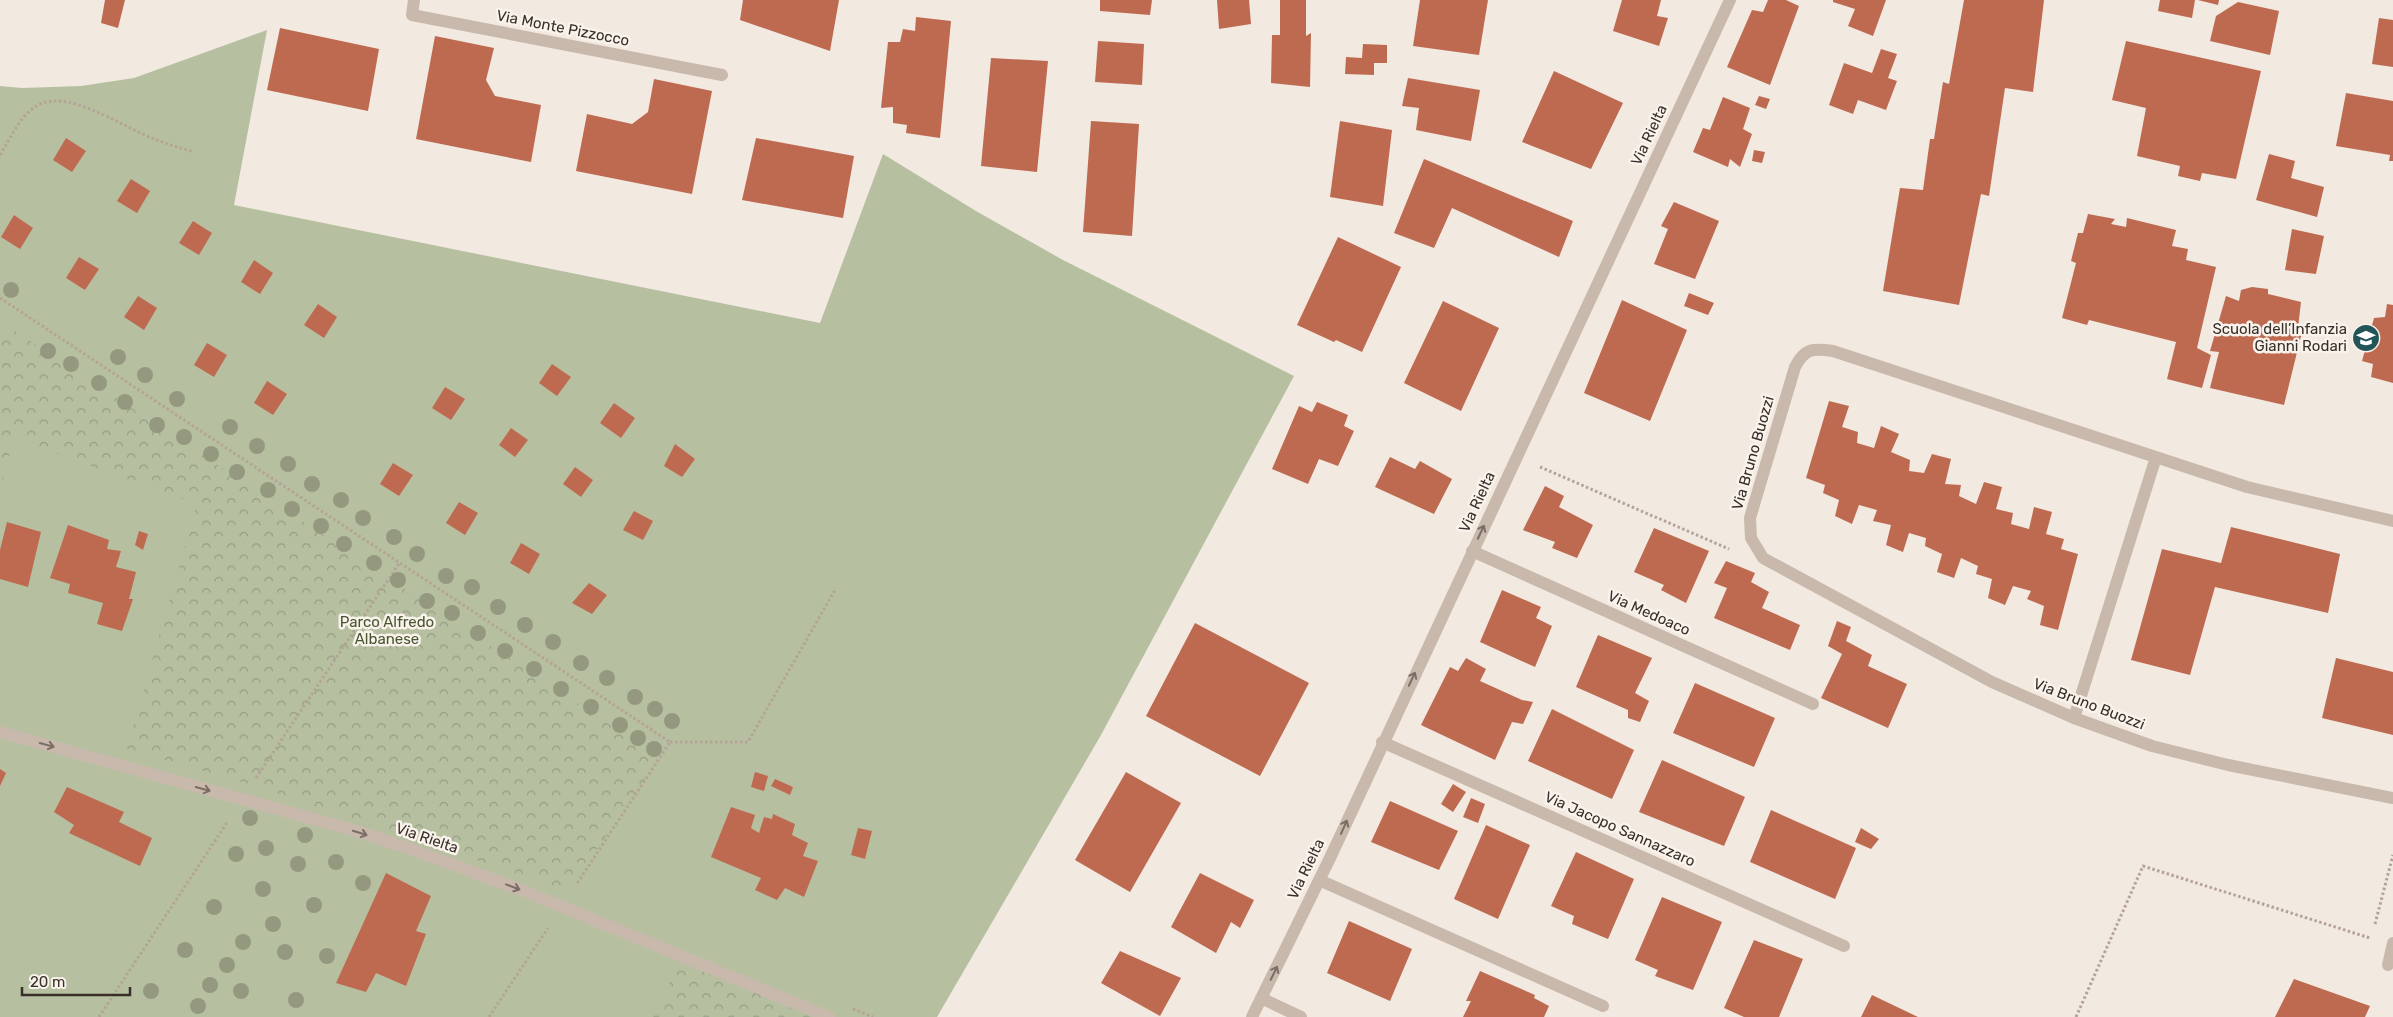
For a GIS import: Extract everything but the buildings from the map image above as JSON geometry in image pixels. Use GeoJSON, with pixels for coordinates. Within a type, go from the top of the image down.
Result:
{"type":"FeatureCollection","features":[{"type":"Feature","properties":{"kind":"street","name":"Via Monte Pizzocco"},"geometry":{"type":"LineString","coordinates":[[414,0],[412,15],[722,75]]}},
{"type":"Feature","properties":{"kind":"street","name":"Via Rielta"},"geometry":{"type":"LineString","coordinates":[[1252,1017],[1319,880],[1730,0]]}},
{"type":"Feature","properties":{"kind":"street","name":"Via Bruno Buozzi"},"geometry":{"type":"LineString","coordinates":[[2393,521],[2247,487],[1833,351],[1809,351],[1801,356],[1795,367],[1750,518],[1751,538],[1763,558],[1992,682],[2074,718],[2152,746],[2228,765],[2393,798]]}},
{"type":"Feature","properties":{"kind":"street"},"geometry":{"type":"LineString","coordinates":[[2074,718],[2156,457]]}},
{"type":"Feature","properties":{"kind":"street","name":"Via Medoaco"},"geometry":{"type":"LineString","coordinates":[[1472,551],[1813,704]]}},
{"type":"Feature","properties":{"kind":"street","name":"Via Rielta"},"geometry":{"type":"LineString","coordinates":[[0,732],[412,849],[562,906],[829,1017]]}},
{"type":"Feature","properties":{"kind":"street","name":"Via Jacopo Sannazzaro"},"geometry":{"type":"LineString","coordinates":[[1382,742],[1844,946]]}},
{"type":"Feature","properties":{"kind":"street"},"geometry":{"type":"LineString","coordinates":[[1319,880],[1603,1006]]}},
{"type":"Feature","properties":{"kind":"street"},"geometry":{"type":"LineString","coordinates":[[2388,966],[2393,943]]}},
{"type":"Feature","properties":{"kind":"street"},"geometry":{"type":"LineString","coordinates":[[1262,998],[1301,1017]]}},
{"type":"Feature","properties":{"kind":"path"},"geometry":{"type":"LineString","coordinates":[[0,155],[29,111],[42,103],[59,100],[79,105],[153,139],[194,152]]}},
{"type":"Feature","properties":{"kind":"path"},"geometry":{"type":"LineString","coordinates":[[0,298],[670,742],[748,742],[836,588]]}},
{"type":"Feature","properties":{"kind":"path"},"geometry":{"type":"LineString","coordinates":[[1516,457],[1726,548],[1763,558]]}},
{"type":"Feature","properties":{"kind":"path"},"geometry":{"type":"LineString","coordinates":[[99,1017],[400,562]]}},
{"type":"Feature","properties":{"kind":"path"},"geometry":{"type":"LineString","coordinates":[[489,1017],[670,742]]}},
{"type":"Feature","properties":{"kind":"path"},"geometry":{"type":"LineString","coordinates":[[2076,1017],[2143,866],[2371,938],[2393,855]]}},
{"type":"Feature","properties":{"kind":"green space","name":"Parco Alfredo Albanese"},"geometry":{"type":"Polygon","coordinates":[[[267,30],[234,205],[820,323],[883,154],[976,211],[1063,260],[1294,376],[1101,735],[937,1017],[0,1017],[0,86],[22,88],[81,86],[134,78],[267,30]]]}},
{"type":"Feature","properties":{"kind":"green space"},"geometry":{"type":"Polygon","coordinates":[[[0,321],[660,758],[568,891],[252,785],[127,749],[197,504],[14,438],[0,490],[0,321]]]}},
{"type":"Feature","properties":{"kind":"green space"},"geometry":{"type":"Polygon","coordinates":[[[682,956],[829,1017],[653,1017],[682,956]]]}},
{"type":"Feature","properties":{"kind":"place","name":"Scuola dell’Infanzia Gianni Rodari"},"geometry":{"type":"Point","coordinates":[2366,338]}}]}
